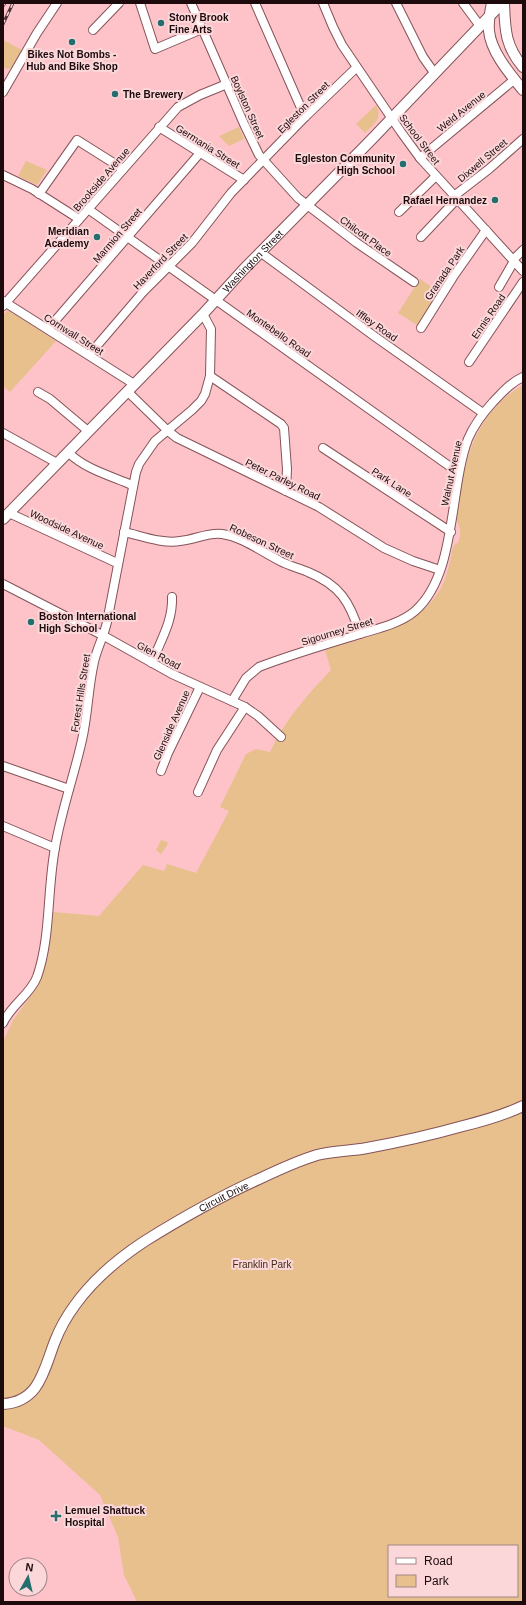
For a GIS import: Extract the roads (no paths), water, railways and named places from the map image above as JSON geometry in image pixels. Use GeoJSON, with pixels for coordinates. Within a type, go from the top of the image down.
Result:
{"type":"FeatureCollection","features":[{"type":"Feature","properties":{"kind":"main road"},"geometry":{"type":"LineString","coordinates":[[492,3],[489,32],[491,41],[500,57],[523,90]]}},
{"type":"Feature","properties":{"kind":"main road","name":"Washington Street"},"geometry":{"type":"LineString","coordinates":[[6,516],[130,387],[203,314],[260,252],[503,3]]}},
{"type":"Feature","properties":{"kind":"main road"},"geometry":{"type":"LineString","coordinates":[[503,3],[508,44],[514,56],[523,67]]}},
{"type":"Feature","properties":{"kind":"main road","name":"Circuit Drive"},"geometry":{"type":"LineString","coordinates":[[3,1404],[22,1400],[34,1390],[40,1380],[62,1327],[78,1302],[98,1279],[141,1244],[201,1207],[294,1162],[319,1154],[361,1149],[429,1136],[486,1120],[523,1106]]}},
{"type":"Feature","properties":{"kind":"street"},"geometry":{"type":"LineString","coordinates":[[3,92],[39,28],[57,3]]}},
{"type":"Feature","properties":{"kind":"street"},"geometry":{"type":"LineString","coordinates":[[93,30],[119,3]]}},
{"type":"Feature","properties":{"kind":"street"},"geometry":{"type":"LineString","coordinates":[[140,3],[155,49],[202,28]]}},
{"type":"Feature","properties":{"kind":"street","name":"Boylston Street"},"geometry":{"type":"LineString","coordinates":[[191,3],[259,154],[290,190],[307,205]]}},
{"type":"Feature","properties":{"kind":"street"},"geometry":{"type":"LineString","coordinates":[[255,3],[305,117]]}},
{"type":"Feature","properties":{"kind":"street","name":"School Street"},"geometry":{"type":"LineString","coordinates":[[323,3],[333,27],[356,68],[420,158],[514,260],[523,272]]}},
{"type":"Feature","properties":{"kind":"street"},"geometry":{"type":"LineString","coordinates":[[396,3],[423,57],[435,74]]}},
{"type":"Feature","properties":{"kind":"street"},"geometry":{"type":"LineString","coordinates":[[463,3],[480,26]]}},
{"type":"Feature","properties":{"kind":"street","name":"Egleston Street"},"geometry":{"type":"LineString","coordinates":[[264,160],[305,117],[356,68]]}},
{"type":"Feature","properties":{"kind":"street"},"geometry":{"type":"LineString","coordinates":[[3,73],[11,78]]}},
{"type":"Feature","properties":{"kind":"street","name":"Weld Avenue"},"geometry":{"type":"LineString","coordinates":[[420,158],[515,79]]}},
{"type":"Feature","properties":{"kind":"street","name":"Brookside Avenue"},"geometry":{"type":"LineString","coordinates":[[4,303],[178,107],[183,103],[227,84]]}},
{"type":"Feature","properties":{"kind":"street","name":"Germania Street"},"geometry":{"type":"LineString","coordinates":[[159,127],[244,180],[264,160]]}},
{"type":"Feature","properties":{"kind":"street","name":"Dixwell Street"},"geometry":{"type":"LineString","coordinates":[[421,237],[456,198],[523,139]]}},
{"type":"Feature","properties":{"kind":"street"},"geometry":{"type":"LineString","coordinates":[[39,194],[77,140],[123,169]]}},
{"type":"Feature","properties":{"kind":"street","name":"Marmion Street"},"geometry":{"type":"LineString","coordinates":[[48,329],[128,238],[200,152]]}},
{"type":"Feature","properties":{"kind":"street"},"geometry":{"type":"LineString","coordinates":[[3,175],[39,194],[79,219]]}},
{"type":"Feature","properties":{"kind":"street"},"geometry":{"type":"LineString","coordinates":[[398,212],[436,176]]}},
{"type":"Feature","properties":{"kind":"street","name":"Haverford Street"},"geometry":{"type":"LineString","coordinates":[[89,355],[143,292],[192,243],[227,198],[244,180]]}},
{"type":"Feature","properties":{"kind":"street","name":"Chilcott Place"},"geometry":{"type":"LineString","coordinates":[[307,205],[357,243],[414,282]]}},
{"type":"Feature","properties":{"kind":"street","name":"Montebello Road"},"geometry":{"type":"LineString","coordinates":[[88,209],[459,473]]}},
{"type":"Feature","properties":{"kind":"street","name":"Granada Park"},"geometry":{"type":"LineString","coordinates":[[421,328],[453,277],[486,230]]}},
{"type":"Feature","properties":{"kind":"street"},"geometry":{"type":"LineString","coordinates":[[499,287],[514,260],[523,250]]}},
{"type":"Feature","properties":{"kind":"street","name":"Iffley Road"},"geometry":{"type":"LineString","coordinates":[[260,252],[374,336],[483,413]]}},
{"type":"Feature","properties":{"kind":"street","name":"Ennis Road"},"geometry":{"type":"LineString","coordinates":[[469,362],[523,282]]}},
{"type":"Feature","properties":{"kind":"street","name":"Cornwall Street"},"geometry":{"type":"LineString","coordinates":[[4,303],[89,355],[130,387]]}},
{"type":"Feature","properties":{"kind":"street","name":"Forest Hills Street"},"geometry":{"type":"LineString","coordinates":[[3,1023],[15,1005],[32,987],[37,978],[45,942],[51,868],[82,738],[94,661],[104,636],[132,485],[139,464],[155,441],[201,401],[205,394],[210,376],[210,329],[203,314]]}},
{"type":"Feature","properties":{"kind":"street"},"geometry":{"type":"LineString","coordinates":[[210,376],[281,424],[284,428],[286,491]]}},
{"type":"Feature","properties":{"kind":"street","name":"Walnut Avenue"},"geometry":{"type":"LineString","coordinates":[[440,570],[450,532],[459,473],[468,439],[483,413],[511,384],[523,377]]}},
{"type":"Feature","properties":{"kind":"street","name":"Peter Parley Road"},"geometry":{"type":"LineString","coordinates":[[130,387],[168,431],[190,444],[319,507],[384,548],[413,561],[440,570]]}},
{"type":"Feature","properties":{"kind":"street"},"geometry":{"type":"LineString","coordinates":[[38,392],[50,399],[88,431]]}},
{"type":"Feature","properties":{"kind":"street"},"geometry":{"type":"LineString","coordinates":[[3,433],[57,463]]}},
{"type":"Feature","properties":{"kind":"street","name":"Park Lane"},"geometry":{"type":"LineString","coordinates":[[323,448],[450,532]]}},
{"type":"Feature","properties":{"kind":"street"},"geometry":{"type":"LineString","coordinates":[[68,452],[88,466],[132,485]]}},
{"type":"Feature","properties":{"kind":"street","name":"Woodside Avenue"},"geometry":{"type":"LineString","coordinates":[[6,516],[117,563]]}},
{"type":"Feature","properties":{"kind":"street","name":"Robeson Street"},"geometry":{"type":"LineString","coordinates":[[124,532],[174,542],[211,534],[230,536],[281,562],[325,581],[335,588],[348,604],[360,634]]}},
{"type":"Feature","properties":{"kind":"street","name":"Sigourney Street"},"geometry":{"type":"LineString","coordinates":[[232,701],[246,678],[259,667],[388,625],[405,618],[415,611],[426,599],[440,570]]}},
{"type":"Feature","properties":{"kind":"street","name":"Glen Road"},"geometry":{"type":"LineString","coordinates":[[3,584],[104,636],[152,663],[232,701],[258,716],[281,737]]}},
{"type":"Feature","properties":{"kind":"street"},"geometry":{"type":"LineString","coordinates":[[152,663],[168,625],[172,597]]}},
{"type":"Feature","properties":{"kind":"street","name":"Glenside Avenue"},"geometry":{"type":"LineString","coordinates":[[161,771],[168,753],[200,687]]}},
{"type":"Feature","properties":{"kind":"street"},"geometry":{"type":"LineString","coordinates":[[198,792],[217,750],[244,708]]}},
{"type":"Feature","properties":{"kind":"street"},"geometry":{"type":"LineString","coordinates":[[3,766],[69,789]]}},
{"type":"Feature","properties":{"kind":"street"},"geometry":{"type":"LineString","coordinates":[[3,826],[55,848]]}},
{"type":"Feature","properties":{"kind":"railway"},"geometry":{"type":"LineString","coordinates":[[3,24],[13,3]]}},
{"type":"Feature","properties":{"kind":"place","name":"Stony Brook Fine Arts"},"geometry":{"type":"Point","coordinates":[161,23]}},
{"type":"Feature","properties":{"kind":"place","name":"Bikes Not Bombs - Hub and Bike Shop"},"geometry":{"type":"Point","coordinates":[72,42]}},
{"type":"Feature","properties":{"kind":"place","name":"The Brewery"},"geometry":{"type":"Point","coordinates":[115,94]}},
{"type":"Feature","properties":{"kind":"place","name":"Egleston Community High School"},"geometry":{"type":"Point","coordinates":[403,164]}},
{"type":"Feature","properties":{"kind":"place","name":"Rafael Hernandez"},"geometry":{"type":"Point","coordinates":[495,200]}},
{"type":"Feature","properties":{"kind":"place","name":"Meridian Academy"},"geometry":{"type":"Point","coordinates":[97,237]}},
{"type":"Feature","properties":{"kind":"place","name":"Boston International High School"},"geometry":{"type":"Point","coordinates":[31,622]}},
{"type":"Feature","properties":{"kind":"place","name":"Lemuel Shattuck Hospital"},"geometry":{"type":"Point","coordinates":[56,1516]}},
{"type":"Feature","properties":{"kind":"park label","name":"Franklin Park"},"geometry":{"type":"Point","coordinates":[262,1264]}}]}
